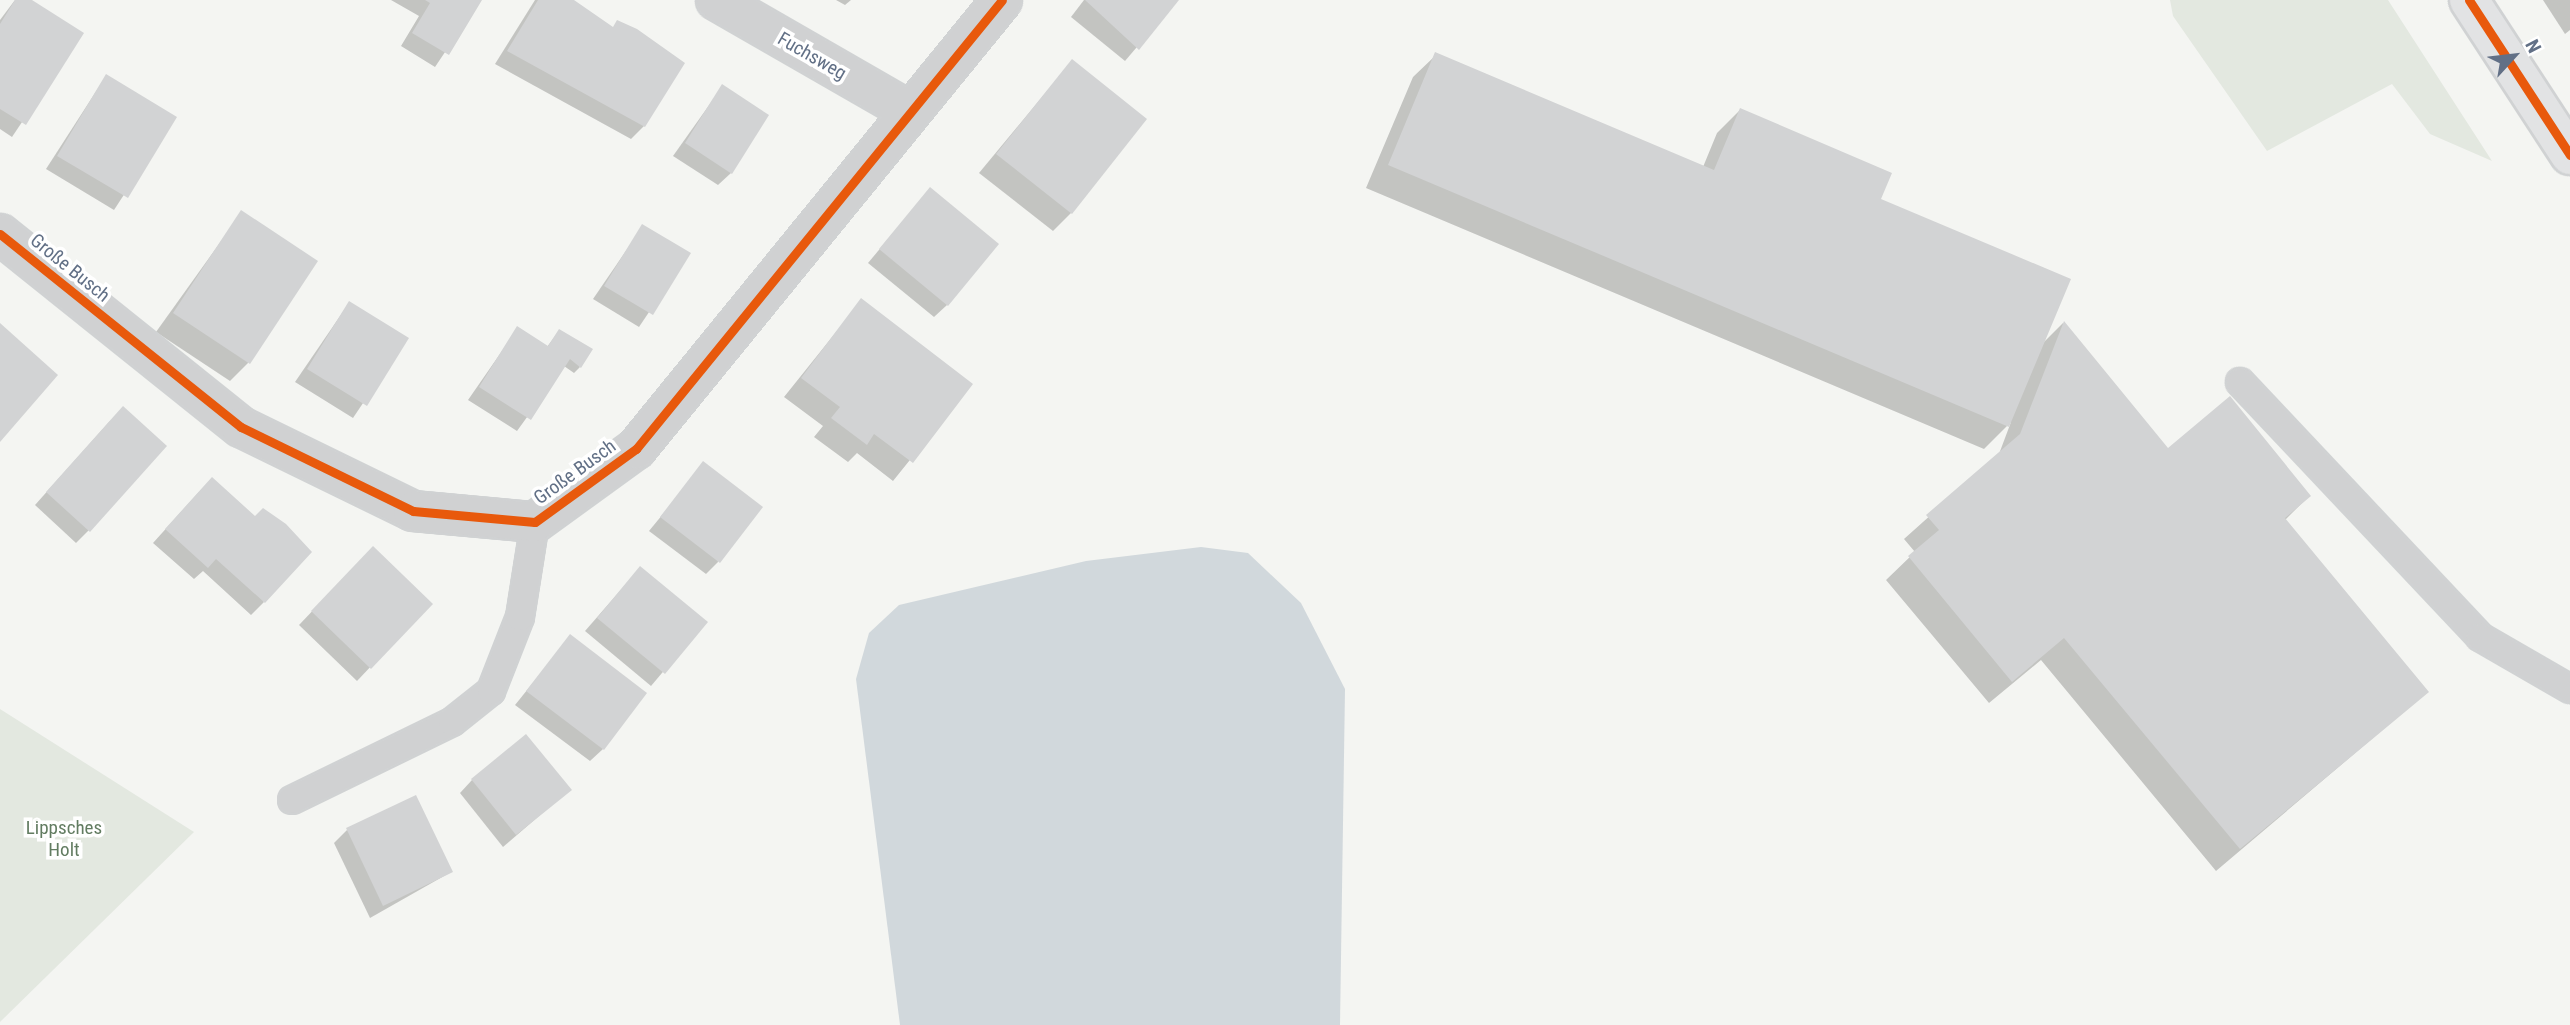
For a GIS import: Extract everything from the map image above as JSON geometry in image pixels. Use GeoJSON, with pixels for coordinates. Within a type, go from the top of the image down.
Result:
{"type":"FeatureCollection","features":[{"type":"Feature","properties":{"kind":"main road"},"geometry":{"type":"LineString","coordinates":[[2469,0],[2570,155]]}},
{"type":"Feature","properties":{"kind":"street","name":"Fuchsweg"},"geometry":{"type":"LineString","coordinates":[[716,0],[909,111]]}},
{"type":"Feature","properties":{"kind":"street","name":"Große Busch"},"geometry":{"type":"LineString","coordinates":[[0,234],[241,427],[413,511],[535,522],[636,449],[1002,0]]}},
{"type":"Feature","properties":{"kind":"lane"},"geometry":{"type":"LineString","coordinates":[[2241,382],[2480,637],[2570,689]]}},
{"type":"Feature","properties":{"kind":"lane"},"geometry":{"type":"LineString","coordinates":[[292,800],[452,722],[491,691],[520,617],[535,522]]}},
{"type":"Feature","properties":{"kind":"green space"},"geometry":{"type":"Polygon","coordinates":[[[2170,0],[2388,0],[2492,161],[2430,134],[2392,84],[2267,151],[2173,16],[2170,0]]]}},
{"type":"Feature","properties":{"kind":"green space","name":"Lippsches Holt"},"geometry":{"type":"Polygon","coordinates":[[[0,709],[194,832],[0,1022],[0,709]]]}},
{"type":"Feature","properties":{"kind":"shaded area"},"geometry":{"type":"Polygon","coordinates":[[[1201,547],[1248,553],[1301,603],[1345,689],[1340,1025],[900,1025],[856,679],[869,633],[899,605],[1086,561],[1201,547]]]}},
{"type":"Feature","properties":{"kind":"building"},"geometry":{"type":"Polygon","coordinates":[[[15,0],[32,0],[84,33],[26,125],[0,109],[0,24],[15,0]]]}},
{"type":"Feature","properties":{"kind":"building"},"geometry":{"type":"Polygon","coordinates":[[[425,0],[482,0],[449,55],[412,33],[430,3],[425,0]]]}},
{"type":"Feature","properties":{"kind":"building"},"geometry":{"type":"Polygon","coordinates":[[[538,0],[574,0],[613,27],[617,20],[637,29],[685,63],[645,127],[507,51],[538,0]]]}},
{"type":"Feature","properties":{"kind":"building"},"geometry":{"type":"Polygon","coordinates":[[[1085,0],[1179,0],[1139,50],[1085,0]]]}},
{"type":"Feature","properties":{"kind":"building"},"geometry":{"type":"Polygon","coordinates":[[[1435,52],[1714,170],[1740,108],[1892,173],[1881,199],[2071,279],[2009,427],[1388,165],[1435,52]]]}},
{"type":"Feature","properties":{"kind":"building"},"geometry":{"type":"Polygon","coordinates":[[[1072,59],[1147,119],[1072,214],[996,154],[1072,59]]]}},
{"type":"Feature","properties":{"kind":"building"},"geometry":{"type":"Polygon","coordinates":[[[106,74],[177,117],[128,198],[57,156],[106,74]]]}},
{"type":"Feature","properties":{"kind":"building"},"geometry":{"type":"Polygon","coordinates":[[[722,84],[769,115],[732,174],[685,143],[722,84]]]}},
{"type":"Feature","properties":{"kind":"building"},"geometry":{"type":"Polygon","coordinates":[[[930,187],[999,244],[948,306],[879,249],[930,187]]]}},
{"type":"Feature","properties":{"kind":"building"},"geometry":{"type":"Polygon","coordinates":[[[241,210],[318,261],[250,364],[173,313],[241,210]]]}},
{"type":"Feature","properties":{"kind":"building"},"geometry":{"type":"Polygon","coordinates":[[[642,224],[691,253],[653,315],[604,286],[642,224]]]}},
{"type":"Feature","properties":{"kind":"building"},"geometry":{"type":"Polygon","coordinates":[[[861,298],[973,384],[913,463],[874,434],[867,445],[831,418],[840,407],[801,378],[861,298]]]}},
{"type":"Feature","properties":{"kind":"building"},"geometry":{"type":"Polygon","coordinates":[[[349,301],[409,338],[367,406],[307,369],[349,301]]]}},
{"type":"Feature","properties":{"kind":"building"},"geometry":{"type":"Polygon","coordinates":[[[2064,321],[2168,448],[2230,396],[2311,496],[2285,518],[2429,692],[2240,849],[2064,638],[2012,682],[1908,556],[1939,530],[1926,515],[2020,434],[2064,321]]]}},
{"type":"Feature","properties":{"kind":"building"},"geometry":{"type":"Polygon","coordinates":[[[0,323],[58,375],[0,442],[0,323]]]}},
{"type":"Feature","properties":{"kind":"building"},"geometry":{"type":"Polygon","coordinates":[[[517,326],[548,346],[559,329],[593,349],[581,368],[570,359],[531,420],[479,387],[517,326]]]}},
{"type":"Feature","properties":{"kind":"building"},"geometry":{"type":"Polygon","coordinates":[[[123,406],[167,446],[90,532],[46,492],[123,406]]]}},
{"type":"Feature","properties":{"kind":"building"},"geometry":{"type":"Polygon","coordinates":[[[703,461],[763,507],[720,563],[660,517],[703,461]]]}},
{"type":"Feature","properties":{"kind":"building"},"geometry":{"type":"Polygon","coordinates":[[[212,477],[255,516],[263,508],[286,524],[312,552],[265,603],[216,559],[208,568],[165,529],[212,477]]]}},
{"type":"Feature","properties":{"kind":"building"},"geometry":{"type":"Polygon","coordinates":[[[373,546],[433,604],[371,669],[311,611],[373,546]]]}},
{"type":"Feature","properties":{"kind":"building"},"geometry":{"type":"Polygon","coordinates":[[[640,566],[708,622],[665,674],[597,618],[640,566]]]}},
{"type":"Feature","properties":{"kind":"building"},"geometry":{"type":"Polygon","coordinates":[[[570,634],[647,693],[604,750],[526,691],[570,634]]]}},
{"type":"Feature","properties":{"kind":"building"},"geometry":{"type":"Polygon","coordinates":[[[526,734],[572,790],[516,835],[471,779],[526,734]]]}},
{"type":"Feature","properties":{"kind":"building"},"geometry":{"type":"Polygon","coordinates":[[[416,795],[453,872],[383,906],[346,828],[416,795]]]}},
{"type":"Feature","properties":{"kind":"cycle path"},"geometry":{"type":"LineString","coordinates":[[0,234],[241,427],[413,511],[535,522],[636,449],[1002,0]]}},
{"type":"Feature","properties":{"kind":"cycle path"},"geometry":{"type":"LineString","coordinates":[[2469,0],[2570,155]]}}]}
